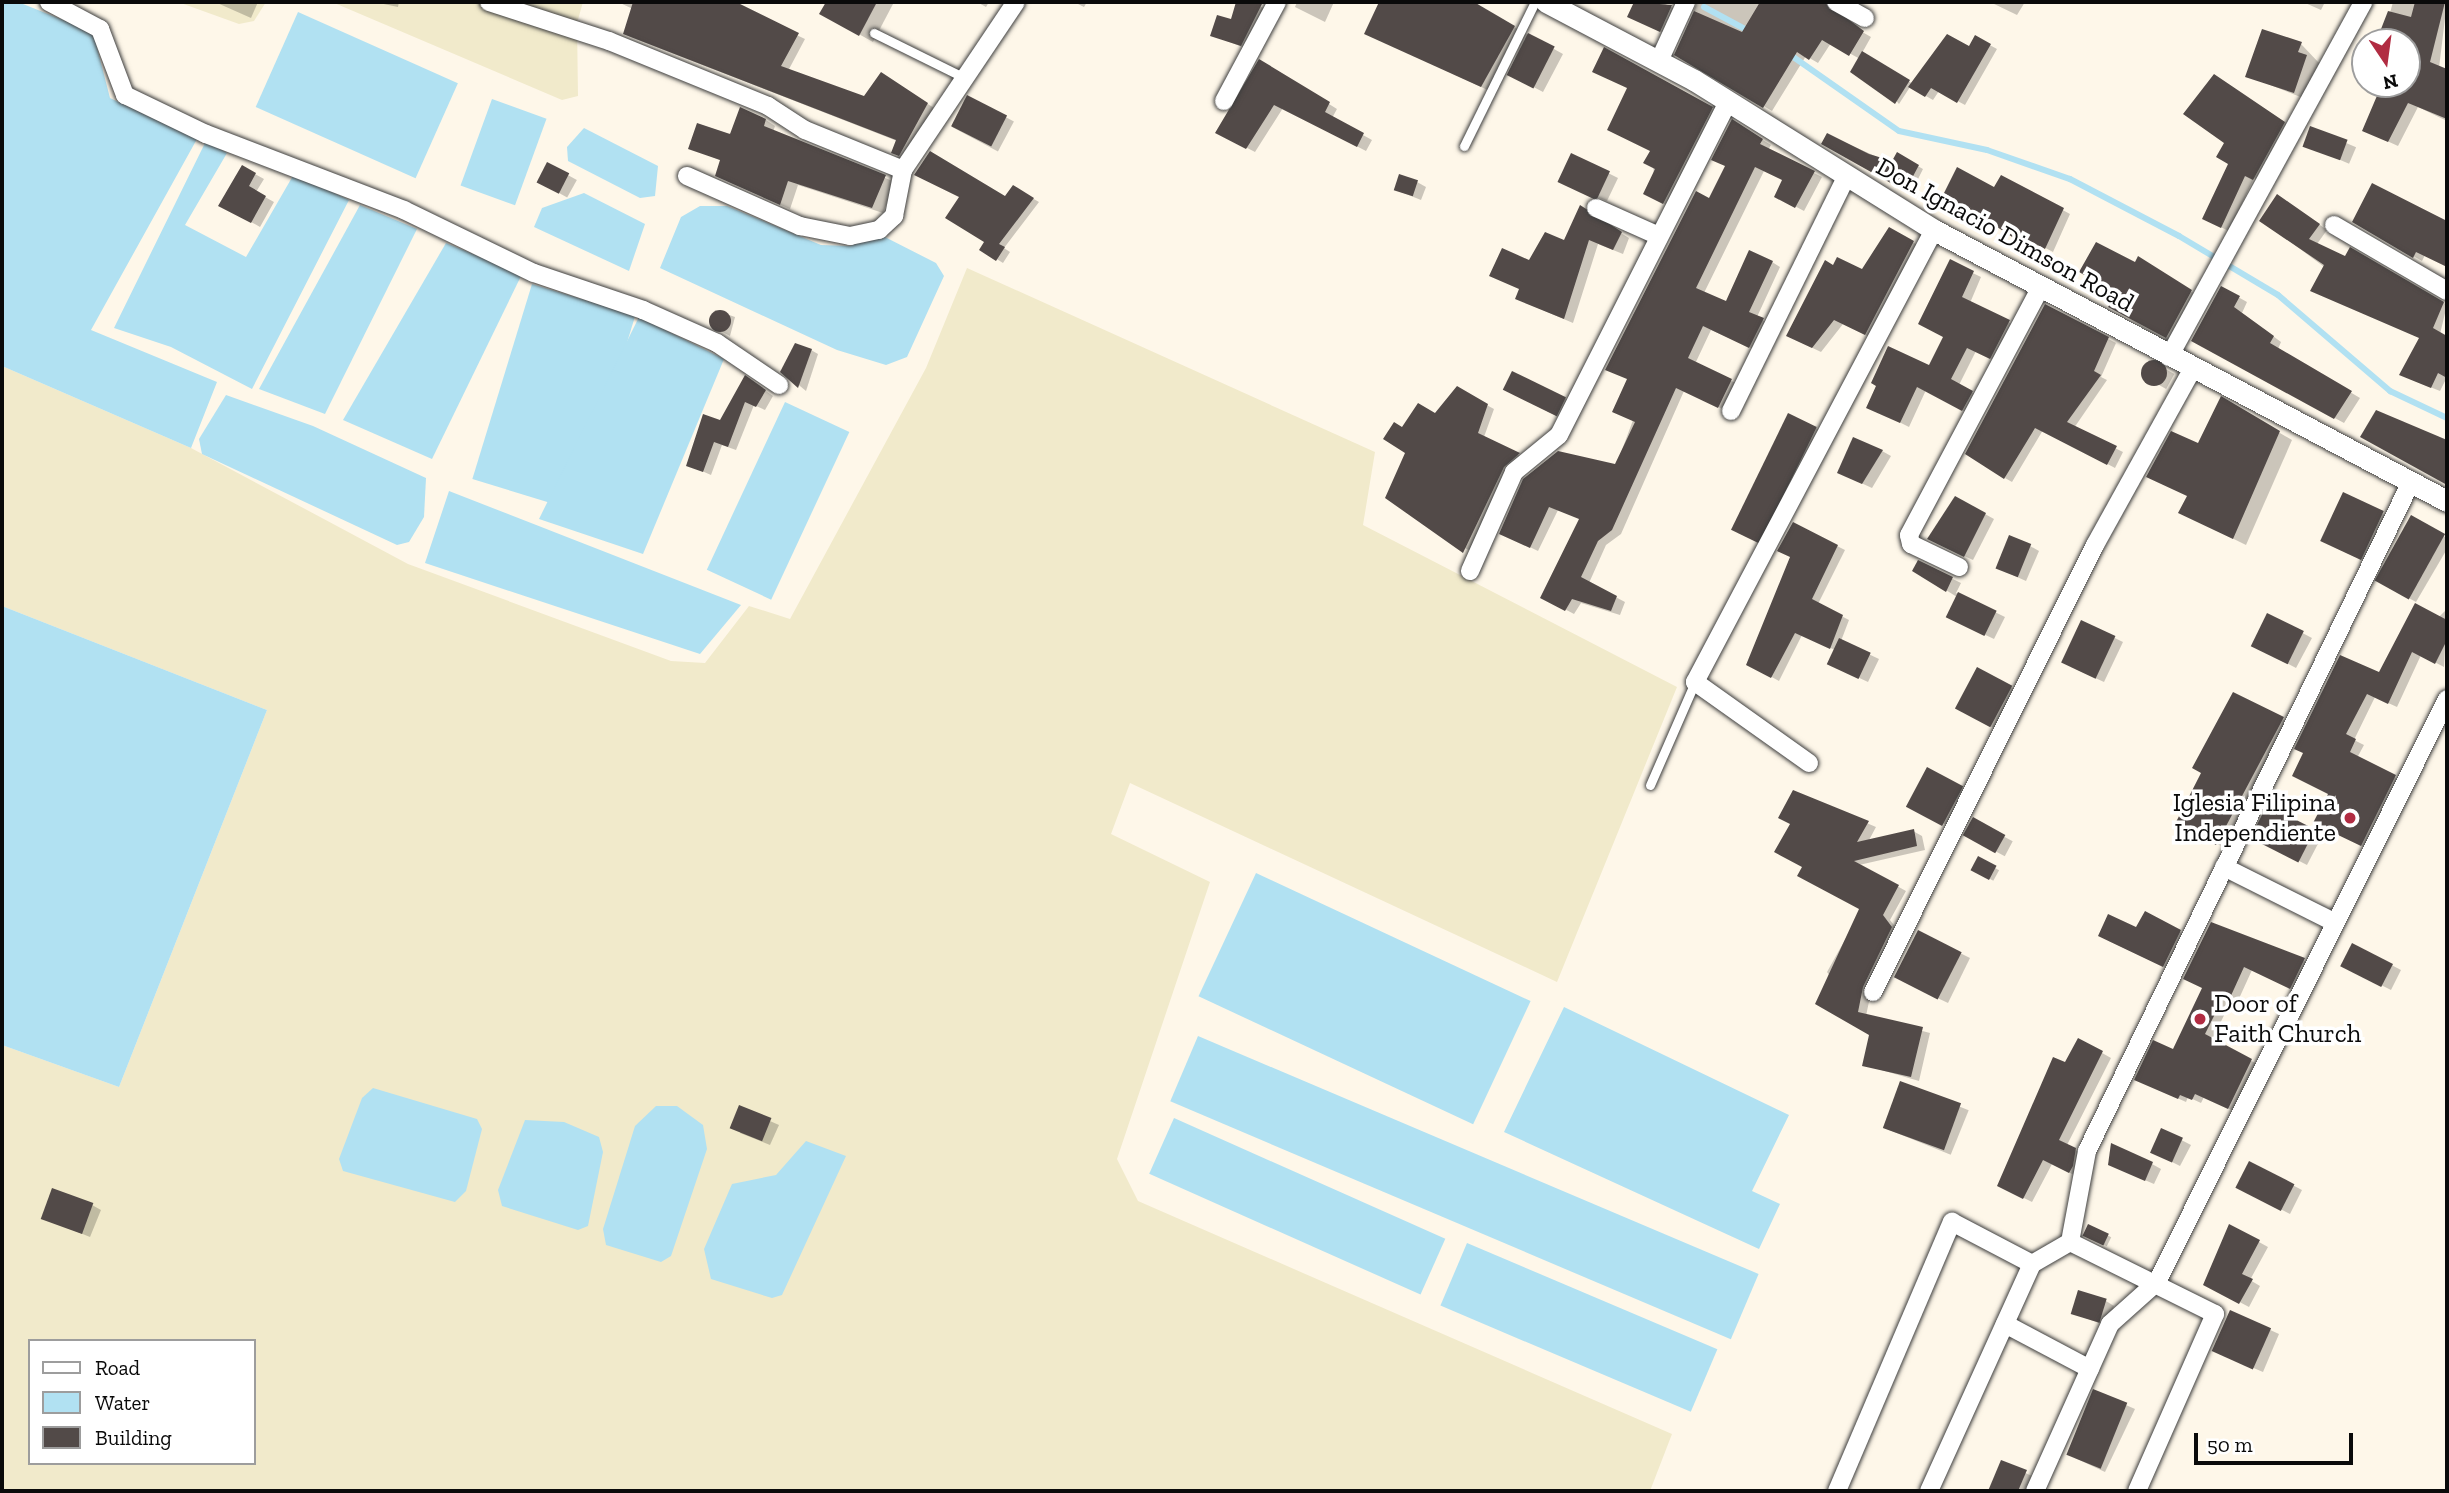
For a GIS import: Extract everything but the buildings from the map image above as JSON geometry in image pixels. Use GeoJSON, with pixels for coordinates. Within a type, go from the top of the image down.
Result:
{"type":"FeatureCollection","features":[{"type":"Feature","properties":{"kind":"street"},"geometry":{"type":"LineString","coordinates":[[49,2],[100,29],[125,95],[206,134],[404,210],[534,273],[643,310],[717,343],[779,385]]}},
{"type":"Feature","properties":{"kind":"street"},"geometry":{"type":"LineString","coordinates":[[489,2],[609,41],[768,106],[805,130],[903,170]]}},
{"type":"Feature","properties":{"kind":"street"},"geometry":{"type":"LineString","coordinates":[[687,176],[800,226],[850,236],[878,230],[894,216],[903,170],[961,76],[1016,2]]}},
{"type":"Feature","properties":{"kind":"street"},"geometry":{"type":"LineString","coordinates":[[1224,101],[1277,2]]}},
{"type":"Feature","properties":{"kind":"street","name":"Don Ignacio Dimson Road"},"geometry":{"type":"LineString","coordinates":[[1546,2],[1659,61],[1728,102],[1845,179],[1934,230],[2192,370],[2447,501]]}},
{"type":"Feature","properties":{"kind":"street"},"geometry":{"type":"LineString","coordinates":[[1659,61],[1686,2]]}},
{"type":"Feature","properties":{"kind":"street"},"geometry":{"type":"LineString","coordinates":[[1836,2],[1865,18]]}},
{"type":"Feature","properties":{"kind":"street"},"geometry":{"type":"LineString","coordinates":[[2169,357],[2208,279],[2363,2]]}},
{"type":"Feature","properties":{"kind":"street"},"geometry":{"type":"LineString","coordinates":[[1470,571],[1514,472],[1559,435],[1728,102]]}},
{"type":"Feature","properties":{"kind":"street"},"geometry":{"type":"LineString","coordinates":[[1731,411],[1845,179]]}},
{"type":"Feature","properties":{"kind":"street"},"geometry":{"type":"LineString","coordinates":[[1596,208],[1659,236]]}},
{"type":"Feature","properties":{"kind":"street"},"geometry":{"type":"LineString","coordinates":[[2334,225],[2447,291]]}},
{"type":"Feature","properties":{"kind":"street"},"geometry":{"type":"LineString","coordinates":[[1809,763],[1695,682],[1934,230]]}},
{"type":"Feature","properties":{"kind":"street"},"geometry":{"type":"LineString","coordinates":[[1959,567],[1911,544],[1909,535],[2040,287]]}},
{"type":"Feature","properties":{"kind":"street"},"geometry":{"type":"LineString","coordinates":[[1873,992],[2095,545],[2192,370]]}},
{"type":"Feature","properties":{"kind":"street"},"geometry":{"type":"LineString","coordinates":[[1929,1491],[2032,1264],[2070,1242],[2087,1151],[2410,484]]}},
{"type":"Feature","properties":{"kind":"street"},"geometry":{"type":"LineString","coordinates":[[2035,1491],[2110,1324],[2157,1282],[2447,699]]}},
{"type":"Feature","properties":{"kind":"street"},"geometry":{"type":"LineString","coordinates":[[2224,867],[2334,922]]}},
{"type":"Feature","properties":{"kind":"street"},"geometry":{"type":"LineString","coordinates":[[1837,1491],[1952,1222],[2032,1264]]}},
{"type":"Feature","properties":{"kind":"street"},"geometry":{"type":"LineString","coordinates":[[2070,1242],[2157,1282],[2215,1314],[2137,1491]]}},
{"type":"Feature","properties":{"kind":"street"},"geometry":{"type":"LineString","coordinates":[[2005,1324],[2090,1368]]}},
{"type":"Feature","properties":{"kind":"lane"},"geometry":{"type":"LineString","coordinates":[[1464,146],[1535,2]]}},
{"type":"Feature","properties":{"kind":"lane"},"geometry":{"type":"LineString","coordinates":[[874,33],[961,76]]}},
{"type":"Feature","properties":{"kind":"lane"},"geometry":{"type":"LineString","coordinates":[[1650,785],[1695,682]]}},
{"type":"Feature","properties":{"kind":"shaded area"},"geometry":{"type":"Polygon","coordinates":[[[178,2],[266,2],[254,21],[239,24],[178,2]]]}},
{"type":"Feature","properties":{"kind":"shaded area"},"geometry":{"type":"Polygon","coordinates":[[[332,2],[583,2],[577,23],[578,96],[562,100],[332,2]]]}},
{"type":"Feature","properties":{"kind":"shaded area"},"geometry":{"type":"Polygon","coordinates":[[[967,268],[1375,452],[1363,525],[1677,687],[1557,982],[1130,783],[1111,834],[1210,882],[1117,1159],[1138,1201],[1672,1434],[1650,1491],[2,1491],[2,1045],[119,1087],[267,710],[2,606],[2,366],[191,448],[408,564],[671,661],[705,663],[749,606],[790,619],[926,368],[967,268]]]}},
{"type":"Feature","properties":{"kind":"water"},"geometry":{"type":"Polygon","coordinates":[[[2,2],[18,2],[93,32],[110,98],[197,139],[91,330],[217,382],[191,448],[2,366],[2,2]]]}},
{"type":"Feature","properties":{"kind":"water"},"geometry":{"type":"Polygon","coordinates":[[[298,12],[458,83],[416,178],[256,107],[298,12]]]}},
{"type":"Feature","properties":{"kind":"water"},"geometry":{"type":"Polygon","coordinates":[[[492,99],[547,119],[515,205],[461,185],[492,99]]]}},
{"type":"Feature","properties":{"kind":"water"},"geometry":{"type":"Polygon","coordinates":[[[584,128],[658,166],[655,196],[640,198],[568,161],[567,147],[584,128]]]}},
{"type":"Feature","properties":{"kind":"water"},"geometry":{"type":"Polygon","coordinates":[[[206,141],[227,153],[185,225],[246,257],[294,174],[349,200],[252,389],[171,347],[114,328],[206,141]]]}},
{"type":"Feature","properties":{"kind":"water"},"geometry":{"type":"Polygon","coordinates":[[[584,193],[645,224],[629,271],[534,227],[542,208],[584,193]]]}},
{"type":"Feature","properties":{"kind":"water"},"geometry":{"type":"Polygon","coordinates":[[[360,205],[417,229],[325,414],[259,389],[360,205]]]}},
{"type":"Feature","properties":{"kind":"water"},"geometry":{"type":"Polygon","coordinates":[[[700,206],[727,206],[821,245],[850,246],[879,234],[936,263],[944,276],[907,357],[886,365],[837,350],[660,268],[681,217],[700,206]]]}},
{"type":"Feature","properties":{"kind":"water"},"geometry":{"type":"Polygon","coordinates":[[[446,243],[522,274],[432,459],[343,420],[446,243]]]}},
{"type":"Feature","properties":{"kind":"water"},"geometry":{"type":"Polygon","coordinates":[[[532,284],[635,316],[576,511],[472,479],[532,284]]]}},
{"type":"Feature","properties":{"kind":"water"},"geometry":{"type":"Polygon","coordinates":[[[639,317],[724,359],[643,554],[539,519],[639,317]]]}},
{"type":"Feature","properties":{"kind":"water"},"geometry":{"type":"Polygon","coordinates":[[[226,395],[313,426],[426,478],[424,517],[409,542],[397,545],[202,454],[199,439],[226,395]]]}},
{"type":"Feature","properties":{"kind":"water"},"geometry":{"type":"Polygon","coordinates":[[[785,402],[849,432],[771,600],[707,570],[785,402]]]}},
{"type":"Feature","properties":{"kind":"water"},"geometry":{"type":"Polygon","coordinates":[[[449,491],[741,605],[700,654],[425,563],[449,491]]]}},
{"type":"Feature","properties":{"kind":"water"},"geometry":{"type":"Polygon","coordinates":[[[2,606],[267,710],[119,1087],[2,1045],[2,606]]]}},
{"type":"Feature","properties":{"kind":"water"},"geometry":{"type":"Polygon","coordinates":[[[1256,873],[1531,1001],[1473,1124],[1199,996],[1256,873]]]}},
{"type":"Feature","properties":{"kind":"water"},"geometry":{"type":"Polygon","coordinates":[[[1564,1007],[1789,1115],[1752,1191],[1780,1204],[1759,1249],[1504,1132],[1564,1007]]]}},
{"type":"Feature","properties":{"kind":"water"},"geometry":{"type":"Polygon","coordinates":[[[1198,1036],[1759,1274],[1731,1339],[1170,1101],[1198,1036]]]}},
{"type":"Feature","properties":{"kind":"water"},"geometry":{"type":"Polygon","coordinates":[[[373,1088],[477,1119],[482,1129],[466,1191],[455,1202],[343,1171],[339,1159],[362,1098],[373,1088]]]}},
{"type":"Feature","properties":{"kind":"water"},"geometry":{"type":"Polygon","coordinates":[[[656,1106],[677,1106],[703,1125],[707,1149],[671,1256],[661,1262],[606,1245],[603,1229],[635,1126],[656,1106]]]}},
{"type":"Feature","properties":{"kind":"water"},"geometry":{"type":"Polygon","coordinates":[[[1174,1118],[1445,1239],[1421,1295],[1149,1174],[1174,1118]]]}},
{"type":"Feature","properties":{"kind":"water"},"geometry":{"type":"Polygon","coordinates":[[[525,1120],[564,1122],[599,1137],[603,1152],[588,1226],[578,1230],[502,1206],[498,1190],[525,1120]]]}},
{"type":"Feature","properties":{"kind":"water"},"geometry":{"type":"Polygon","coordinates":[[[806,1141],[846,1156],[782,1295],[772,1298],[711,1279],[704,1249],[732,1184],[776,1175],[806,1141]]]}},
{"type":"Feature","properties":{"kind":"water"},"geometry":{"type":"Polygon","coordinates":[[[1467,1243],[1717,1349],[1691,1412],[1440,1306],[1467,1243]]]}},
{"type":"Feature","properties":{"kind":"waterway"},"geometry":{"type":"LineString","coordinates":[[1704,7],[1749,31]]}},
{"type":"Feature","properties":{"kind":"waterway"},"geometry":{"type":"LineString","coordinates":[[1789,54],[1899,131],[1987,150],[2070,179],[2179,236],[2278,295],[2390,391],[2447,418]]}},
{"type":"Feature","properties":{"kind":"place","name":"Iglesia Filipina Independiente"},"geometry":{"type":"Point","coordinates":[2350,818]}},
{"type":"Feature","properties":{"kind":"place","name":"Door of Faith Church"},"geometry":{"type":"Point","coordinates":[2200,1019]}}]}
